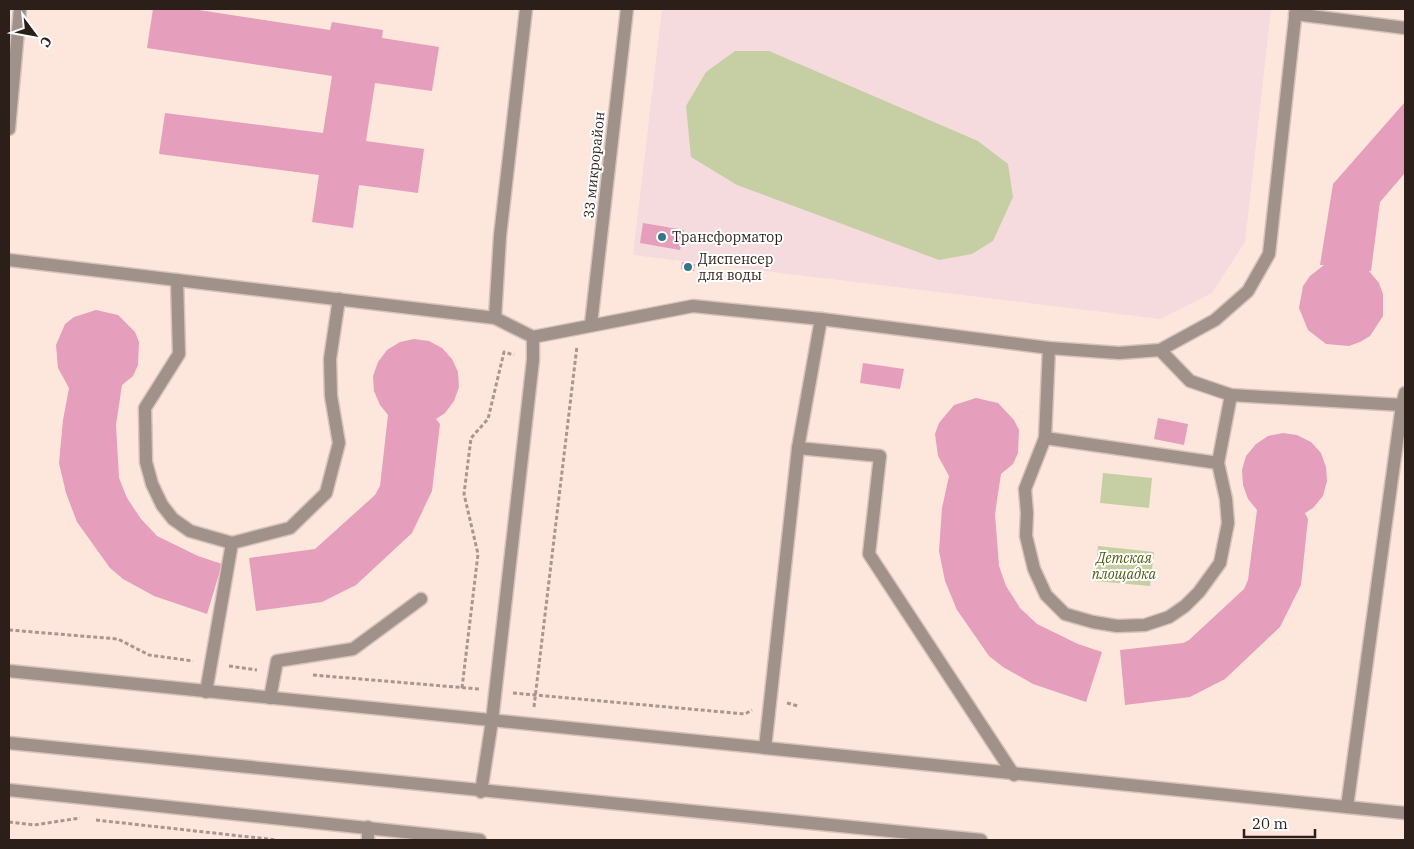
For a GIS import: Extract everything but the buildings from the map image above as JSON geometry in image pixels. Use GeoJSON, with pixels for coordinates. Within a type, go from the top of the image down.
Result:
{"type":"FeatureCollection","features":[{"type":"Feature","properties":{"kind":"street"},"geometry":{"type":"LineString","coordinates":[[9,130],[20,9]]}},
{"type":"Feature","properties":{"kind":"street"},"geometry":{"type":"LineString","coordinates":[[495,318],[500,236],[526,9]]}},
{"type":"Feature","properties":{"kind":"street","name":"33 микрорайон"},"geometry":{"type":"LineString","coordinates":[[592,324],[627,9]]}},
{"type":"Feature","properties":{"kind":"street"},"geometry":{"type":"LineString","coordinates":[[9,260],[495,318],[533,337],[592,324],[693,306],[821,319],[1049,348],[1119,353],[1160,350],[1215,320],[1248,292],[1269,254],[1296,11],[1405,28]]}},
{"type":"Feature","properties":{"kind":"street"},"geometry":{"type":"LineString","coordinates":[[177,280],[179,354],[145,408],[146,462],[152,484],[162,505],[174,519],[190,531],[232,543],[290,528],[326,493],[338,443],[331,396],[330,359],[339,299]]}},
{"type":"Feature","properties":{"kind":"street"},"geometry":{"type":"LineString","coordinates":[[765,748],[798,448],[821,319]]}},
{"type":"Feature","properties":{"kind":"street"},"geometry":{"type":"LineString","coordinates":[[481,792],[496,690],[533,360],[533,337]]}},
{"type":"Feature","properties":{"kind":"street"},"geometry":{"type":"LineString","coordinates":[[1049,348],[1045,438],[1025,490],[1026,536],[1034,569],[1046,595],[1065,614],[1117,626],[1144,625],[1169,616],[1194,597],[1220,563],[1228,523],[1226,499],[1218,463],[1231,395]]}},
{"type":"Feature","properties":{"kind":"street"},"geometry":{"type":"LineString","coordinates":[[1160,350],[1190,381],[1231,395],[1404,401],[1347,807]]}},
{"type":"Feature","properties":{"kind":"street"},"geometry":{"type":"LineString","coordinates":[[1045,438],[1218,463]]}},
{"type":"Feature","properties":{"kind":"street"},"geometry":{"type":"LineString","coordinates":[[798,448],[880,456],[868,554],[1014,775]]}},
{"type":"Feature","properties":{"kind":"street"},"geometry":{"type":"LineString","coordinates":[[206,692],[232,543]]}},
{"type":"Feature","properties":{"kind":"street"},"geometry":{"type":"LineString","coordinates":[[270,698],[277,661],[353,649],[421,599]]}},
{"type":"Feature","properties":{"kind":"street"},"geometry":{"type":"LineString","coordinates":[[9,671],[1014,775],[1405,813]]}},
{"type":"Feature","properties":{"kind":"street"},"geometry":{"type":"LineString","coordinates":[[9,743],[481,792],[981,840]]}},
{"type":"Feature","properties":{"kind":"street"},"geometry":{"type":"LineString","coordinates":[[9,790],[368,834],[480,840]]}},
{"type":"Feature","properties":{"kind":"path"},"geometry":{"type":"LineString","coordinates":[[532,725],[577,347],[575,328]]}},
{"type":"Feature","properties":{"kind":"path"},"geometry":{"type":"LineString","coordinates":[[568,349],[577,347]]}},
{"type":"Feature","properties":{"kind":"path"},"geometry":{"type":"LineString","coordinates":[[462,688],[478,554],[464,494],[471,438],[488,420],[504,352],[533,360]]}},
{"type":"Feature","properties":{"kind":"path"},"geometry":{"type":"LineString","coordinates":[[9,630],[118,639],[149,655],[274,672],[496,690],[535,697],[746,714],[770,698],[798,706]]}},
{"type":"Feature","properties":{"kind":"path"},"geometry":{"type":"LineString","coordinates":[[9,822],[34,825],[78,818],[277,840]]}},
{"type":"Feature","properties":{"kind":"shaded area"},"geometry":{"type":"Polygon","coordinates":[[[662,9],[1271,9],[1245,242],[1212,293],[1160,319],[633,255],[662,9]]]}},
{"type":"Feature","properties":{"kind":"green space"},"geometry":{"type":"Polygon","coordinates":[[[735,51],[769,51],[978,141],[1008,164],[1013,197],[993,241],[972,254],[939,260],[737,185],[691,157],[686,106],[706,72],[735,51]]]}},
{"type":"Feature","properties":{"kind":"green space"},"geometry":{"type":"Polygon","coordinates":[[[1103,473],[1152,478],[1149,508],[1100,503],[1103,473]]]}},
{"type":"Feature","properties":{"kind":"green space","name":"Детская площадка"},"geometry":{"type":"Polygon","coordinates":[[[1098,546],[1154,552],[1150,586],[1095,581],[1098,546]]]}},
{"type":"Feature","properties":{"kind":"place","name":"Трансформатор"},"geometry":{"type":"Point","coordinates":[662,237]}},
{"type":"Feature","properties":{"kind":"place","name":"Диспенсер для воды"},"geometry":{"type":"Point","coordinates":[688,267]}}]}
